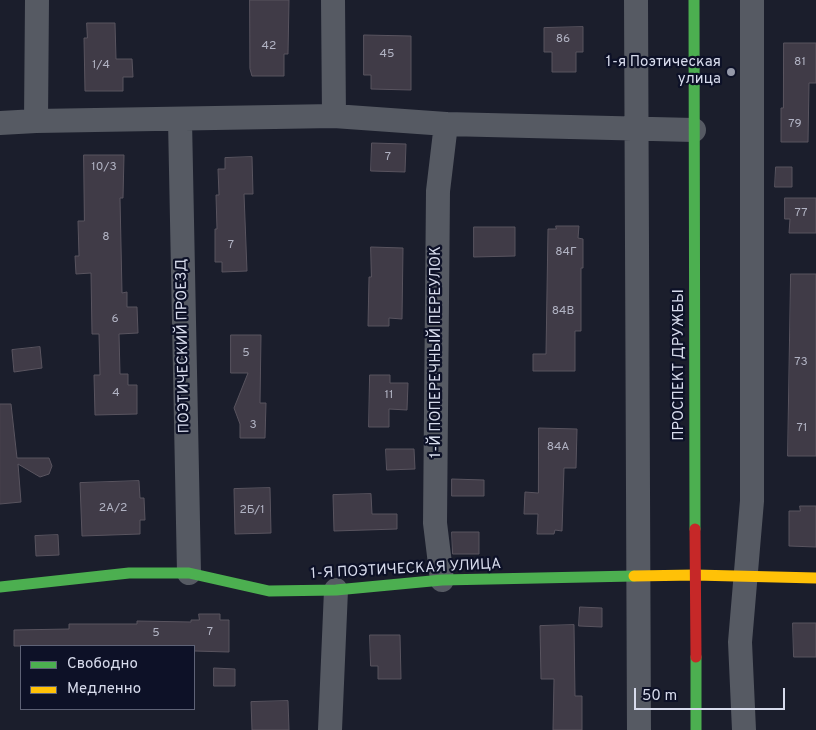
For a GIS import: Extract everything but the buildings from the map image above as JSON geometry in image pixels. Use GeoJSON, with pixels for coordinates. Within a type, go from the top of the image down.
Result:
{"type":"FeatureCollection","features":[{"type":"Feature","properties":{"kind":"street"},"geometry":{"type":"LineString","coordinates":[[36,121],[37,0]]}},
{"type":"Feature","properties":{"kind":"street"},"geometry":{"type":"LineString","coordinates":[[333,0],[334,116]]}},
{"type":"Feature","properties":{"kind":"street"},"geometry":{"type":"LineString","coordinates":[[636,0],[639,730]]}},
{"type":"Feature","properties":{"kind":"street","name":"ПРОСПЕКТ ДРУЖБЫ"},"geometry":{"type":"LineString","coordinates":[[694,0],[696,730]]}},
{"type":"Feature","properties":{"kind":"street"},"geometry":{"type":"LineString","coordinates":[[744,730],[740,642],[752,501],[752,0]]}},
{"type":"Feature","properties":{"kind":"street"},"geometry":{"type":"LineString","coordinates":[[0,124],[36,121],[334,116],[446,124],[694,130]]}},
{"type":"Feature","properties":{"kind":"street","name":"ПОЭТИЧЕСКИЙ ПРОЕЗД"},"geometry":{"type":"LineString","coordinates":[[180,120],[189,573]]}},
{"type":"Feature","properties":{"kind":"street","name":"1-Й ПОПЕРЕЧНЫЙ ПЕРЕУЛОК"},"geometry":{"type":"LineString","coordinates":[[442,580],[435,523],[438,201],[446,124]]}},
{"type":"Feature","properties":{"kind":"street","name":"1-Я ПОЭТИЧЕСКАЯ УЛИЦА"},"geometry":{"type":"LineString","coordinates":[[0,587],[129,573],[189,573],[269,591],[336,590],[442,580],[638,576],[816,578]]}},
{"type":"Feature","properties":{"kind":"street"},"geometry":{"type":"LineString","coordinates":[[330,730],[336,590]]}},
{"type":"Feature","properties":{"kind":"traffic: fast"},"geometry":{"type":"LineString","coordinates":[[694,0],[695,529]]}},
{"type":"Feature","properties":{"kind":"traffic: fast"},"geometry":{"type":"LineString","coordinates":[[0,587],[129,573],[189,573],[269,591],[336,590],[442,580],[634,576]]}},
{"type":"Feature","properties":{"kind":"traffic: fast"},"geometry":{"type":"LineString","coordinates":[[696,657],[696,730]]}},
{"type":"Feature","properties":{"kind":"traffic: slow"},"geometry":{"type":"LineString","coordinates":[[634,576],[695,575],[816,578]]}},
{"type":"Feature","properties":{"kind":"traffic: jam"},"geometry":{"type":"LineString","coordinates":[[695,529],[696,657]]}},
{"type":"Feature","properties":{"kind":"place","name":"1-я Поэтическая улица"},"geometry":{"type":"Point","coordinates":[731,72]}}]}
